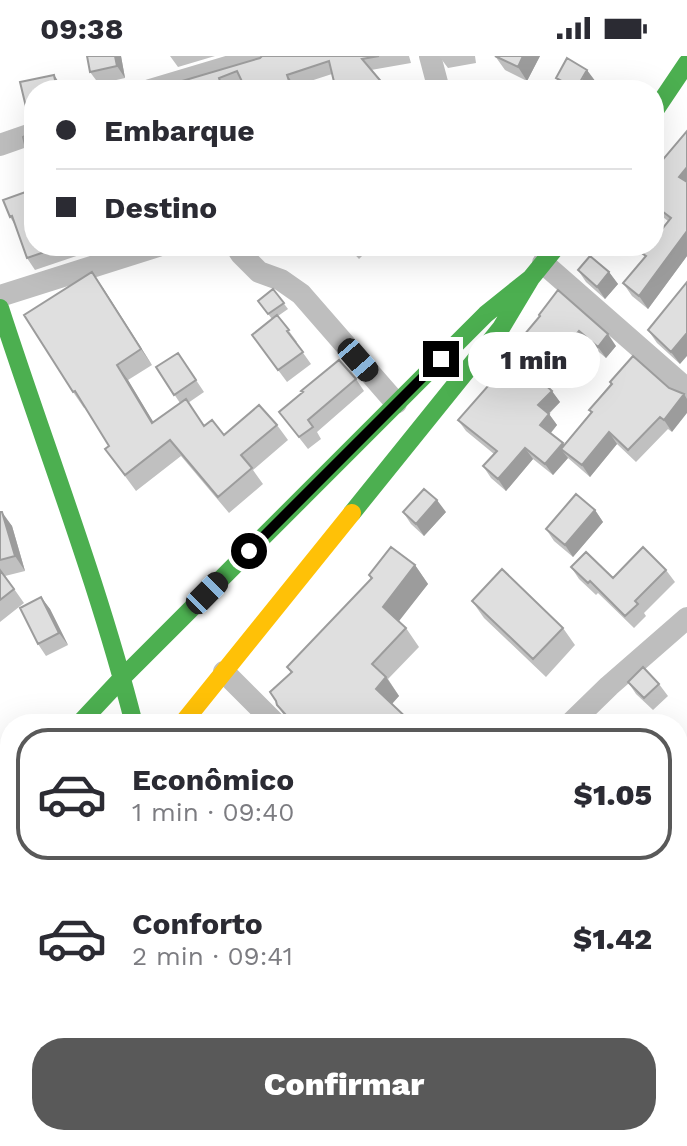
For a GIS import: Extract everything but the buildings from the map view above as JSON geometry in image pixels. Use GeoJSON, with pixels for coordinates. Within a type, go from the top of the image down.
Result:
{"type":"FeatureCollection","features":[{"type":"Feature","properties":{"kind":"main road"},"geometry":{"type":"LineString","coordinates":[[664,97],[687,63]]}},
{"type":"Feature","properties":{"kind":"main road"},"geometry":{"type":"LineString","coordinates":[[88,714],[396,403],[547,256]]}},
{"type":"Feature","properties":{"kind":"main road"},"geometry":{"type":"LineString","coordinates":[[190,714],[501,328],[547,256]]}},
{"type":"Feature","properties":{"kind":"main road"},"geometry":{"type":"LineString","coordinates":[[2,321],[92,573],[132,714]]}},
{"type":"Feature","properties":{"kind":"street"},"geometry":{"type":"LineString","coordinates":[[184,80],[264,56]]}},
{"type":"Feature","properties":{"kind":"street"},"geometry":{"type":"LineString","coordinates":[[430,56],[436,80]]}},
{"type":"Feature","properties":{"kind":"street"},"geometry":{"type":"LineString","coordinates":[[0,145],[24,137]]}},
{"type":"Feature","properties":{"kind":"street"},"geometry":{"type":"LineString","coordinates":[[0,296],[126,256]]}},
{"type":"Feature","properties":{"kind":"street"},"geometry":{"type":"LineString","coordinates":[[243,256],[259,272],[281,280],[301,294],[396,403]]}},
{"type":"Feature","properties":{"kind":"street"},"geometry":{"type":"LineString","coordinates":[[547,256],[687,389]]}},
{"type":"Feature","properties":{"kind":"street"},"geometry":{"type":"LineString","coordinates":[[580,714],[687,618]]}},
{"type":"Feature","properties":{"kind":"street"},"geometry":{"type":"LineString","coordinates":[[224,672],[266,714]]}},
{"type":"Feature","properties":{"kind":"traffic: fast"},"geometry":{"type":"LineString","coordinates":[[664,97],[687,63]]}},
{"type":"Feature","properties":{"kind":"traffic: fast"},"geometry":{"type":"LineString","coordinates":[[352,513],[501,328],[531,278],[549,256]]}},
{"type":"Feature","properties":{"kind":"traffic: fast"},"geometry":{"type":"LineString","coordinates":[[88,714],[486,314],[531,278]]}},
{"type":"Feature","properties":{"kind":"traffic: fast"},"geometry":{"type":"LineString","coordinates":[[0,308],[88,567],[131,714]]}},
{"type":"Feature","properties":{"kind":"traffic: slow"},"geometry":{"type":"LineString","coordinates":[[190,714],[352,513]]}},
{"type":"Feature","properties":{"kind":"route"},"geometry":{"type":"LineString","coordinates":[[249,551],[441,359]]}}]}
